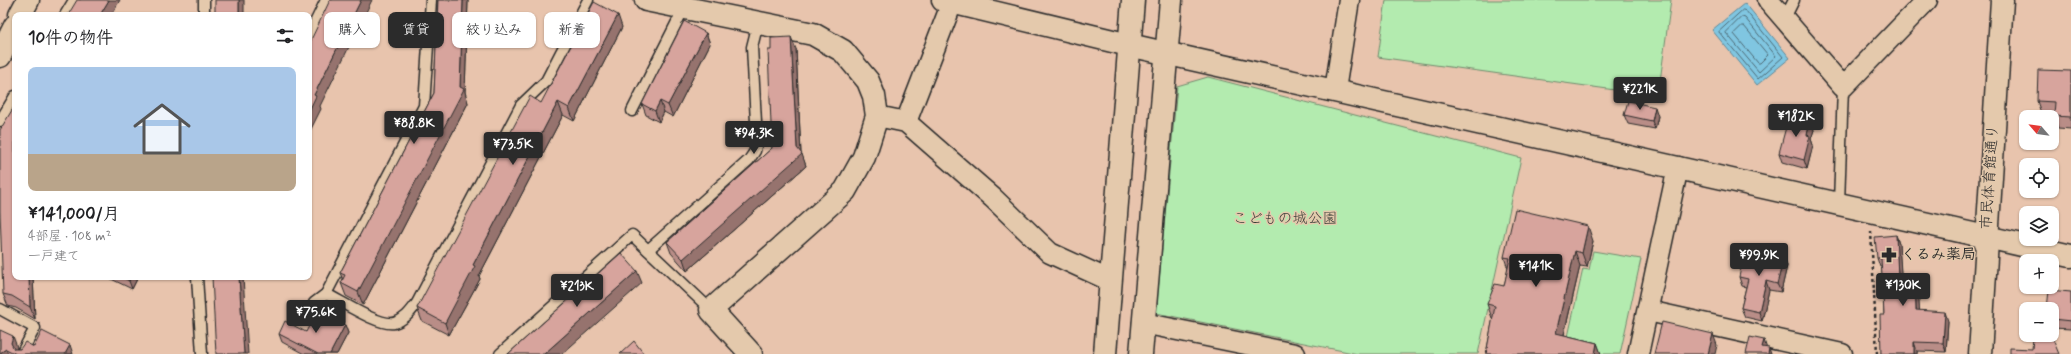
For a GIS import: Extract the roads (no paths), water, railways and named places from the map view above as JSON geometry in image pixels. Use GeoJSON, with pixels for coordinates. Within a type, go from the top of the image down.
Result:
{"type":"FeatureCollection","features":[{"type":"Feature","properties":{"kind":"street"},"geometry":{"type":"LineString","coordinates":[[22,12],[28,0]]}},
{"type":"Feature","properties":{"kind":"street"},"geometry":{"type":"LineString","coordinates":[[646,0],[813,34],[844,51],[868,81],[874,96],[877,116],[864,157],[845,191],[711,310],[751,354]]}},
{"type":"Feature","properties":{"kind":"street"},"geometry":{"type":"LineString","coordinates":[[1105,354],[1133,0]]}},
{"type":"Feature","properties":{"kind":"street"},"geometry":{"type":"LineString","coordinates":[[1141,354],[1171,0]]}},
{"type":"Feature","properties":{"kind":"street"},"geometry":{"type":"LineString","coordinates":[[1336,90],[1349,0]]}},
{"type":"Feature","properties":{"kind":"street"},"geometry":{"type":"LineString","coordinates":[[1768,0],[1843,87],[1927,0]]}},
{"type":"Feature","properties":{"kind":"street","name":"市民体育館通り"},"geometry":{"type":"LineString","coordinates":[[1980,354],[1986,237],[2002,0]]}},
{"type":"Feature","properties":{"kind":"street"},"geometry":{"type":"LineString","coordinates":[[906,122],[950,1],[1129,45],[1336,90],[2071,256]]}},
{"type":"Feature","properties":{"kind":"street"},"geometry":{"type":"LineString","coordinates":[[0,56],[12,32]]}},
{"type":"Feature","properties":{"kind":"street"},"geometry":{"type":"LineString","coordinates":[[877,116],[906,122],[993,198],[1050,253],[1111,281]]}},
{"type":"Feature","properties":{"kind":"street"},"geometry":{"type":"LineString","coordinates":[[1638,354],[1678,167]]}},
{"type":"Feature","properties":{"kind":"street"},"geometry":{"type":"LineString","coordinates":[[1648,311],[1842,354]]}},
{"type":"Feature","properties":{"kind":"street"},"geometry":{"type":"LineString","coordinates":[[1143,323],[1295,354]]}},
{"type":"Feature","properties":{"kind":"lane"},"geometry":{"type":"LineString","coordinates":[[66,12],[74,0]]}},
{"type":"Feature","properties":{"kind":"lane"},"geometry":{"type":"LineString","coordinates":[[204,0],[204,12]]}},
{"type":"Feature","properties":{"kind":"lane"},"geometry":{"type":"LineString","coordinates":[[312,29],[326,0]]}},
{"type":"Feature","properties":{"kind":"lane"},"geometry":{"type":"LineString","coordinates":[[314,303],[326,294],[424,106],[431,0]]}},
{"type":"Feature","properties":{"kind":"lane"},"geometry":{"type":"LineString","coordinates":[[326,294],[382,322],[394,323],[405,318],[417,303],[521,105],[546,81],[588,0]]}},
{"type":"Feature","properties":{"kind":"lane"},"geometry":{"type":"LineString","coordinates":[[1784,20],[1794,0]]}},
{"type":"Feature","properties":{"kind":"lane"},"geometry":{"type":"LineString","coordinates":[[632,111],[684,8]]}},
{"type":"Feature","properties":{"kind":"lane"},"geometry":{"type":"LineString","coordinates":[[648,250],[749,160],[755,151],[757,141],[752,47],[758,23]]}},
{"type":"Feature","properties":{"kind":"lane"},"geometry":{"type":"LineString","coordinates":[[1839,203],[1843,87]]}},
{"type":"Feature","properties":{"kind":"lane"},"geometry":{"type":"LineString","coordinates":[[0,120],[12,101]]}},
{"type":"Feature","properties":{"kind":"lane"},"geometry":{"type":"LineString","coordinates":[[500,354],[632,235],[711,310]]}},
{"type":"Feature","properties":{"kind":"lane"},"geometry":{"type":"LineString","coordinates":[[197,280],[202,354]]}},
{"type":"Feature","properties":{"kind":"lane"},"geometry":{"type":"LineString","coordinates":[[0,309],[35,328],[21,354]]}},
{"type":"Feature","properties":{"kind":"water"},"geometry":{"type":"Polygon","coordinates":[[[1745,3],[1790,58],[1757,85],[1712,30],[1745,3]]]}},
{"type":"Feature","properties":{"kind":"place","name":"くるみ薬局"},"geometry":{"type":"Point","coordinates":[1889,255]}},
{"type":"Feature","properties":{"kind":"park label","name":"こどもの城公園"},"geometry":{"type":"Point","coordinates":[1285,219]}}]}
